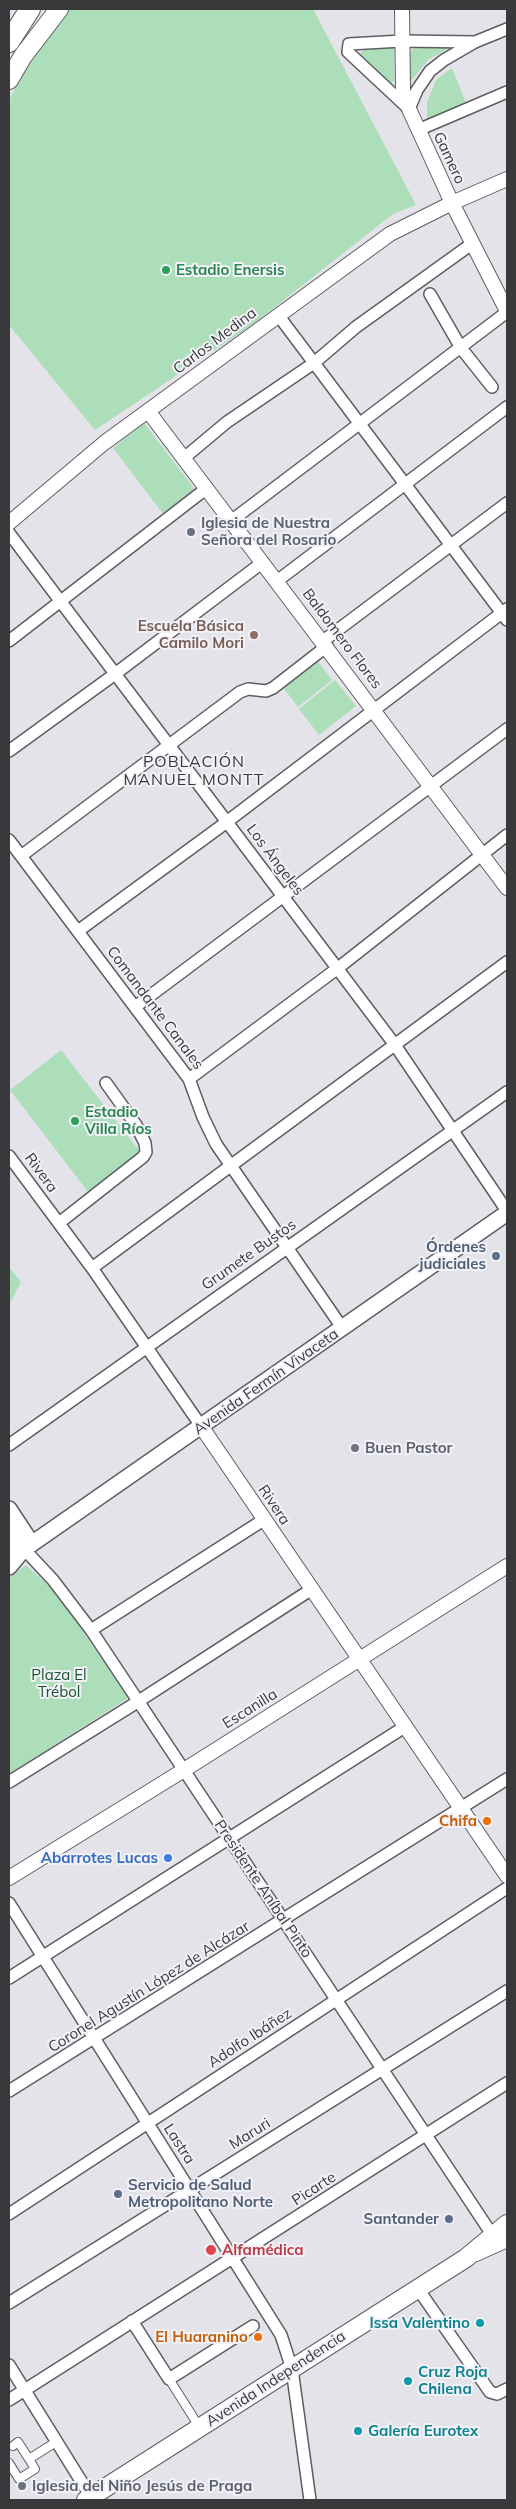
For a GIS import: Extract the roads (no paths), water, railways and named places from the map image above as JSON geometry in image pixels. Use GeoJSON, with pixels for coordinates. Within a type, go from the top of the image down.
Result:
{"type":"FeatureCollection","features":[{"type":"Feature","properties":{"kind":"highway"},"geometry":{"type":"LineString","coordinates":[[9,42],[30,9]]}},
{"type":"Feature","properties":{"kind":"highway"},"geometry":{"type":"LineString","coordinates":[[9,1529],[22,1548]]}},
{"type":"Feature","properties":{"kind":"main road"},"geometry":{"type":"LineString","coordinates":[[9,80],[23,56],[59,9]]}},
{"type":"Feature","properties":{"kind":"main road","name":"Avenida Fermín Vivaceta"},"geometry":{"type":"LineString","coordinates":[[9,1566],[22,1548],[343,1329],[507,1212]]}},
{"type":"Feature","properties":{"kind":"main road","name":"Presidente Aníbal Pinto"},"geometry":{"type":"LineString","coordinates":[[9,1509],[22,1548]]}},
{"type":"Feature","properties":{"kind":"main road","name":"Avenida Independencia"},"geometry":{"type":"LineString","coordinates":[[88,2499],[500,2238],[507,2224]]}},
{"type":"Feature","properties":{"kind":"street","name":"Gamero"},"geometry":{"type":"LineString","coordinates":[[402,9],[403,90],[409,109],[452,202],[507,312]]}},
{"type":"Feature","properties":{"kind":"street"},"geometry":{"type":"LineString","coordinates":[[475,42],[402,41],[349,44],[348,52],[409,109],[417,90],[430,71],[444,60],[475,42],[507,28]]}},
{"type":"Feature","properties":{"kind":"street"},"geometry":{"type":"LineString","coordinates":[[418,130],[507,92]]}},
{"type":"Feature","properties":{"kind":"street","name":"Carlos Medina"},"geometry":{"type":"LineString","coordinates":[[9,523],[104,443],[390,234],[452,202],[507,179]]}},
{"type":"Feature","properties":{"kind":"street"},"geometry":{"type":"LineString","coordinates":[[184,458],[261,398],[279,388],[314,363],[356,328],[473,243]]}},
{"type":"Feature","properties":{"kind":"street"},"geometry":{"type":"LineString","coordinates":[[430,294],[461,348],[492,387]]}},
{"type":"Feature","properties":{"kind":"street"},"geometry":{"type":"LineString","coordinates":[[231,521],[507,312]]}},
{"type":"Feature","properties":{"kind":"street"},"geometry":{"type":"LineString","coordinates":[[78,931],[505,614],[451,546],[278,315]]}},
{"type":"Feature","properties":{"kind":"street","name":"Baldomero Flores"},"geometry":{"type":"LineString","coordinates":[[148,411],[432,785],[507,888]]}},
{"type":"Feature","properties":{"kind":"street"},"geometry":{"type":"LineString","coordinates":[[277,581],[405,484],[505,412]]}},
{"type":"Feature","properties":{"kind":"street"},"geometry":{"type":"LineString","coordinates":[[9,641],[207,488]]}},
{"type":"Feature","properties":{"kind":"street"},"geometry":{"type":"LineString","coordinates":[[21,856],[240,692],[248,689],[266,691],[273,688],[325,644],[507,503]]}},
{"type":"Feature","properties":{"kind":"street","name":"Los Ángeles"},"geometry":{"type":"LineString","coordinates":[[9,534],[395,1045],[507,1212]]}},
{"type":"Feature","properties":{"kind":"street"},"geometry":{"type":"LineString","coordinates":[[9,751],[115,674],[263,562]]}},
{"type":"Feature","properties":{"kind":"street"},"geometry":{"type":"LineString","coordinates":[[135,1006],[507,729]]}},
{"type":"Feature","properties":{"kind":"street"},"geometry":{"type":"LineString","coordinates":[[189,1078],[338,968],[507,835]]}},
{"type":"Feature","properties":{"kind":"street","name":"Comandante Canales"},"geometry":{"type":"LineString","coordinates":[[9,840],[189,1078],[206,1125],[230,1167],[343,1329]]}},
{"type":"Feature","properties":{"kind":"street"},"geometry":{"type":"LineString","coordinates":[[92,1268],[507,962]]}},
{"type":"Feature","properties":{"kind":"street"},"geometry":{"type":"LineString","coordinates":[[59,1223],[143,1157],[146,1152],[146,1146],[136,1124],[106,1083]]}},
{"type":"Feature","properties":{"kind":"street","name":"Grumete Bustos"},"geometry":{"type":"LineString","coordinates":[[9,1445],[507,1092]]}},
{"type":"Feature","properties":{"kind":"street","name":"Rivera"},"geometry":{"type":"LineString","coordinates":[[9,1156],[147,1346],[507,1876]]}},
{"type":"Feature","properties":{"kind":"street"},"geometry":{"type":"LineString","coordinates":[[91,1630],[265,1519]]}},
{"type":"Feature","properties":{"kind":"street","name":"Presidente Aníbal Pinto"},"geometry":{"type":"LineString","coordinates":[[22,1548],[53,1580],[91,1630],[426,2135],[500,2238]]}},
{"type":"Feature","properties":{"kind":"street","name":"Escanilla"},"geometry":{"type":"LineString","coordinates":[[9,1878],[507,1566]]}},
{"type":"Feature","properties":{"kind":"street"},"geometry":{"type":"LineString","coordinates":[[9,1782],[138,1702],[312,1589]]}},
{"type":"Feature","properties":{"kind":"street"},"geometry":{"type":"LineString","coordinates":[[9,1978],[230,1840],[406,1726]]}},
{"type":"Feature","properties":{"kind":"street","name":"Coronel Agustín López de Alcázar"},"geometry":{"type":"LineString","coordinates":[[9,2091],[284,1921],[507,1779]]}},
{"type":"Feature","properties":{"kind":"street","name":"Adolfo Ibáñez"},"geometry":{"type":"LineString","coordinates":[[9,2214],[507,1888]]}},
{"type":"Feature","properties":{"kind":"street","name":"Lastra"},"geometry":{"type":"LineString","coordinates":[[9,1903],[281,2335],[292,2369],[310,2500]]}},
{"type":"Feature","properties":{"kind":"street","name":"Maruri"},"geometry":{"type":"LineString","coordinates":[[9,2303],[507,1991]]}},
{"type":"Feature","properties":{"kind":"street","name":"Picarte"},"geometry":{"type":"LineString","coordinates":[[9,2400],[507,2083]]}},
{"type":"Feature","properties":{"kind":"street"},"geometry":{"type":"LineString","coordinates":[[418,2289],[490,2392],[497,2394],[507,2389]]}},
{"type":"Feature","properties":{"kind":"street"},"geometry":{"type":"LineString","coordinates":[[132,2321],[200,2428]]}},
{"type":"Feature","properties":{"kind":"street"},"geometry":{"type":"LineString","coordinates":[[169,2379],[252,2326]]}},
{"type":"Feature","properties":{"kind":"street"},"geometry":{"type":"LineString","coordinates":[[9,2365],[88,2499]]}},
{"type":"Feature","properties":{"kind":"street"},"geometry":{"type":"LineString","coordinates":[[9,2463],[19,2479],[35,2468],[18,2442],[10,2444]]}},
{"type":"Feature","properties":{"kind":"street"},"geometry":{"type":"LineString","coordinates":[[29,2459],[56,2442]]}},
{"type":"Feature","properties":{"kind":"place","name":"Estadio Enersis"},"geometry":{"type":"Point","coordinates":[166,270]}},
{"type":"Feature","properties":{"kind":"place","name":"Iglesia de Nuestra Señora del Rosario"},"geometry":{"type":"Point","coordinates":[191,532]}},
{"type":"Feature","properties":{"kind":"place","name":"Escuela Básica Camilo Mori"},"geometry":{"type":"Point","coordinates":[254,635]}},
{"type":"Feature","properties":{"kind":"place","name":"Estadio Villa Ríos"},"geometry":{"type":"Point","coordinates":[75,1121]}},
{"type":"Feature","properties":{"kind":"place","name":"Órdenes judiciales"},"geometry":{"type":"Point","coordinates":[496,1256]}},
{"type":"Feature","properties":{"kind":"place","name":"Buen Pastor"},"geometry":{"type":"Point","coordinates":[355,1448]}},
{"type":"Feature","properties":{"kind":"place","name":"Chifa"},"geometry":{"type":"Point","coordinates":[487,1821]}},
{"type":"Feature","properties":{"kind":"place","name":"Abarrotes Lucas"},"geometry":{"type":"Point","coordinates":[168,1858]}},
{"type":"Feature","properties":{"kind":"place","name":"Servicio de Salud Metropolitano Norte"},"geometry":{"type":"Point","coordinates":[118,2194]}},
{"type":"Feature","properties":{"kind":"place","name":"Santander"},"geometry":{"type":"Point","coordinates":[449,2219]}},
{"type":"Feature","properties":{"kind":"place","name":"Alfamédica"},"geometry":{"type":"Point","coordinates":[211,2250]}},
{"type":"Feature","properties":{"kind":"place","name":"Issa Valentino"},"geometry":{"type":"Point","coordinates":[480,2323]}},
{"type":"Feature","properties":{"kind":"place","name":"El Huaranino"},"geometry":{"type":"Point","coordinates":[258,2337]}},
{"type":"Feature","properties":{"kind":"place","name":"Cruz Roja Chilena"},"geometry":{"type":"Point","coordinates":[408,2381]}},
{"type":"Feature","properties":{"kind":"place","name":"Galería Eurotex"},"geometry":{"type":"Point","coordinates":[358,2431]}},
{"type":"Feature","properties":{"kind":"place","name":"Iglesia del Niño Jesús de Praga"},"geometry":{"type":"Point","coordinates":[22,2486]}},
{"type":"Feature","properties":{"kind":"district","name":"POBLACIÓN MANUEL MONTT"},"geometry":{"type":"Point","coordinates":[194,771]}},
{"type":"Feature","properties":{"kind":"park label","name":"Plaza El Trébol"},"geometry":{"type":"Point","coordinates":[59,1684]}}]}
